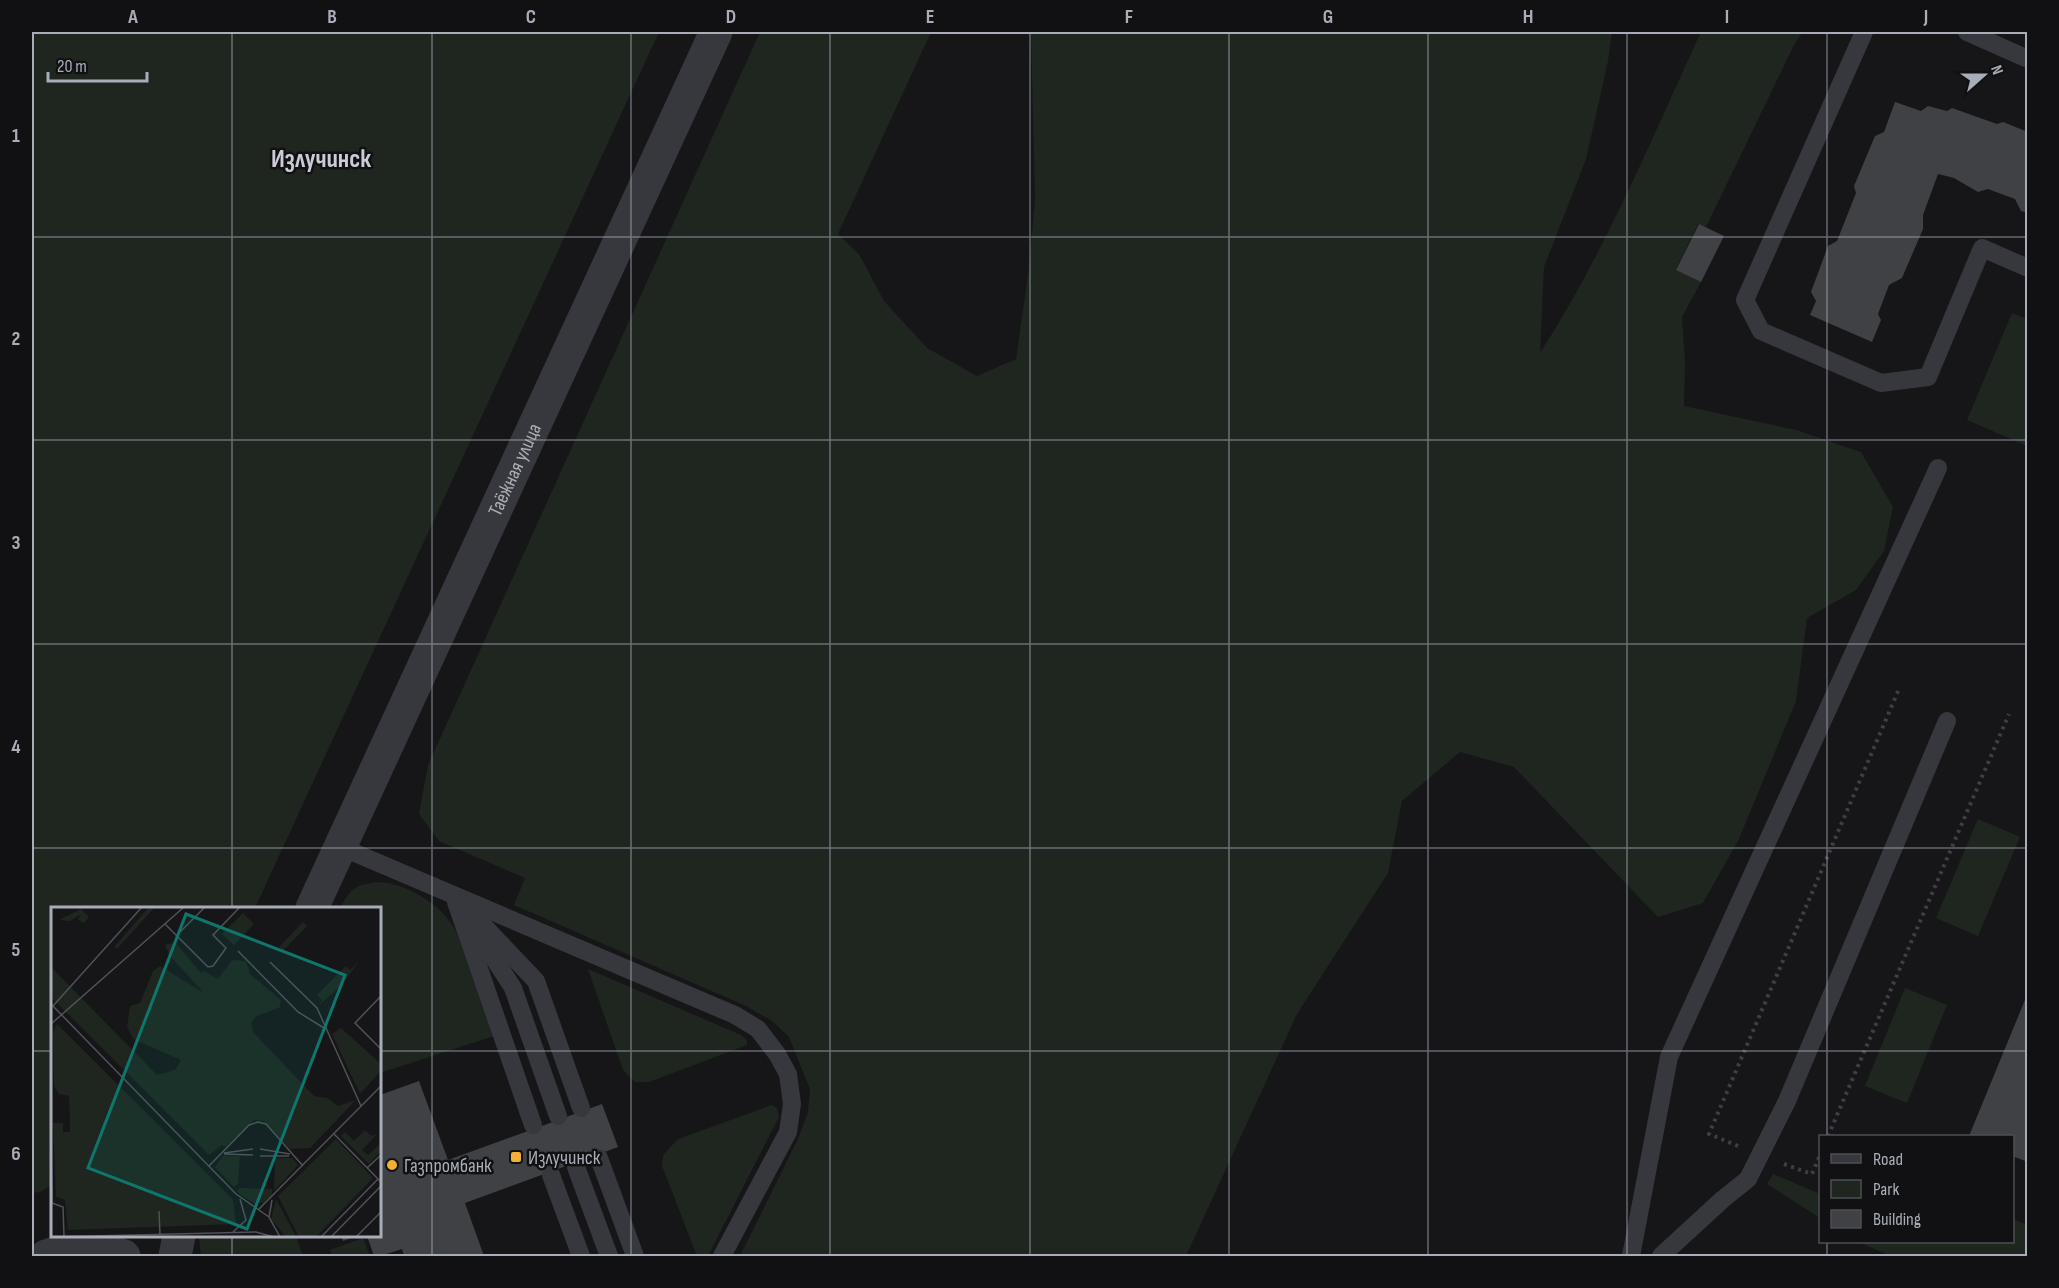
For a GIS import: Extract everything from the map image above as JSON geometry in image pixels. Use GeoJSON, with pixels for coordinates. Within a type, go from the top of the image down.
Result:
{"type":"FeatureCollection","features":[{"type":"Feature","properties":{"kind":"street","name":"Таёжная улица"},"geometry":{"type":"LineString","coordinates":[[313,907],[716,32]]}},
{"type":"Feature","properties":{"kind":"street"},"geometry":{"type":"LineString","coordinates":[[175,1257],[179,1237]]}},
{"type":"Feature","properties":{"kind":"street"},"geometry":{"type":"LineString","coordinates":[[63,1248],[97,1248],[124,1257]]}},
{"type":"Feature","properties":{"kind":"lane"},"geometry":{"type":"LineString","coordinates":[[1864,32],[1745,300],[1761,332],[1881,383],[1928,377],[1982,248],[2028,268]]}},
{"type":"Feature","properties":{"kind":"lane"},"geometry":{"type":"LineString","coordinates":[[1967,32],[2028,59]]}},
{"type":"Feature","properties":{"kind":"lane"},"geometry":{"type":"LineString","coordinates":[[1631,1257],[1669,1058],[1938,468]]}},
{"type":"Feature","properties":{"kind":"lane"},"geometry":{"type":"LineString","coordinates":[[1661,1257],[1748,1179],[1761,1155],[1787,1101],[1947,721]]}},
{"type":"Feature","properties":{"kind":"lane"},"geometry":{"type":"LineString","coordinates":[[341,847],[735,1015],[758,1029],[777,1054],[788,1074],[792,1104],[788,1132],[722,1257]]}},
{"type":"Feature","properties":{"kind":"lane"},"geometry":{"type":"LineString","coordinates":[[453,895],[536,981],[581,1108]]}},
{"type":"Feature","properties":{"kind":"lane"},"geometry":{"type":"LineString","coordinates":[[453,895],[513,988],[558,1116]]}},
{"type":"Feature","properties":{"kind":"lane"},"geometry":{"type":"LineString","coordinates":[[453,895],[533,1125]]}},
{"type":"Feature","properties":{"kind":"lane"},"geometry":{"type":"LineString","coordinates":[[599,1158],[635,1257]]}},
{"type":"Feature","properties":{"kind":"lane"},"geometry":{"type":"LineString","coordinates":[[576,1167],[609,1257]]}},
{"type":"Feature","properties":{"kind":"lane"},"geometry":{"type":"LineString","coordinates":[[551,1175],[581,1257]]}},
{"type":"Feature","properties":{"kind":"path"},"geometry":{"type":"LineString","coordinates":[[1819,1159],[1812,1174],[1709,1134],[1899,689]]}},
{"type":"Feature","properties":{"kind":"path"},"geometry":{"type":"LineString","coordinates":[[1829,1135],[2009,714]]}},
{"type":"Feature","properties":{"kind":"green space"},"geometry":{"type":"Polygon","coordinates":[[[32,32],[659,32],[255,907],[51,907],[51,1186],[40,1192],[32,1193],[32,32]]]}},
{"type":"Feature","properties":{"kind":"green space"},"geometry":{"type":"Polygon","coordinates":[[[760,32],[931,32],[838,234],[859,254],[884,301],[927,348],[977,376],[1016,359],[1029,268],[1035,199],[1031,32],[1612,32],[1608,61],[1586,159],[1544,267],[1540,353],[1564,315],[1606,236],[1701,32],[1803,32],[1795,43],[1706,227],[1698,224],[1676,269],[1701,282],[1682,317],[1685,361],[1684,406],[1796,430],[1861,452],[1893,507],[1884,551],[1856,590],[1807,618],[1796,701],[1739,839],[1703,903],[1658,917],[1514,767],[1460,752],[1402,801],[1388,873],[1297,1014],[1186,1256],[740,1256],[798,1139],[808,1112],[810,1089],[789,1037],[772,1021],[746,1006],[514,905],[525,878],[439,841],[419,814],[428,765],[760,32]]]}},
{"type":"Feature","properties":{"kind":"green space"},"geometry":{"type":"Polygon","coordinates":[[[2012,313],[2027,319],[2027,446],[1967,420],[2012,313]]]}},
{"type":"Feature","properties":{"kind":"green space"},"geometry":{"type":"Polygon","coordinates":[[[1978,819],[2020,837],[1978,936],[1936,918],[1978,819]]]}},
{"type":"Feature","properties":{"kind":"green space"},"geometry":{"type":"Polygon","coordinates":[[[377,882],[400,886],[432,904],[450,921],[456,931],[494,1036],[381,1073],[381,907],[341,907],[354,889],[377,882]]]}},
{"type":"Feature","properties":{"kind":"green space"},"geometry":{"type":"Polygon","coordinates":[[[588,969],[741,1035],[747,1040],[747,1045],[649,1082],[635,1082],[623,1070],[588,969]]]}},
{"type":"Feature","properties":{"kind":"green space"},"geometry":{"type":"Polygon","coordinates":[[[1905,988],[1947,1005],[1907,1103],[1865,1086],[1905,988]]]}},
{"type":"Feature","properties":{"kind":"green space"},"geometry":{"type":"Polygon","coordinates":[[[772,1105],[777,1108],[779,1117],[708,1256],[697,1256],[662,1166],[663,1155],[678,1139],[772,1105]]]}},
{"type":"Feature","properties":{"kind":"green space"},"geometry":{"type":"Polygon","coordinates":[[[1773,1174],[1818,1193],[1819,1191],[1819,1217],[1767,1184],[1773,1174]]]}},
{"type":"Feature","properties":{"kind":"green space"},"geometry":{"type":"Polygon","coordinates":[[[2014,1219],[2027,1225],[2027,1256],[1891,1256],[1860,1243],[2014,1243],[2014,1219]]]}},
{"type":"Feature","properties":{"kind":"green space"},"geometry":{"type":"Polygon","coordinates":[[[199,1237],[296,1237],[303,1256],[201,1256],[199,1237]]]}},
{"type":"Feature","properties":{"kind":"green space"},"geometry":{"type":"Polygon","coordinates":[[[363,1238],[370,1256],[332,1256],[330,1250],[363,1238]]]}},
{"type":"Feature","properties":{"kind":"building"},"geometry":{"type":"Polygon","coordinates":[[[1895,102],[1921,111],[1928,106],[1947,111],[1952,108],[1997,124],[2003,122],[2028,132],[2028,213],[2021,211],[2015,199],[1988,189],[1978,192],[1954,178],[1938,174],[1923,215],[1923,229],[1902,278],[1889,285],[1878,314],[1881,320],[1872,342],[1810,315],[1816,301],[1811,292],[1828,246],[1837,241],[1856,193],[1854,186],[1875,136],[1884,132],[1895,102]]]}},
{"type":"Feature","properties":{"kind":"building"},"geometry":{"type":"Polygon","coordinates":[[[1699,224],[1724,236],[1701,282],[1676,270],[1699,224]]]}},
{"type":"Feature","properties":{"kind":"building"},"geometry":{"type":"Polygon","coordinates":[[[2028,995],[2028,1162],[2014,1157],[2014,1135],[1969,1135],[2028,995]]]}},
{"type":"Feature","properties":{"kind":"building"},"geometry":{"type":"Polygon","coordinates":[[[419,1081],[448,1160],[602,1104],[618,1147],[465,1203],[484,1256],[404,1256],[402,1249],[374,1256],[367,1237],[381,1237],[381,1095],[419,1081]]]}},
{"type":"Feature","properties":{"kind":"building"},"geometry":{"type":"Polygon","coordinates":[[[341,1237],[354,1237],[343,1241],[341,1237]]]}},
{"type":"Feature","properties":{"kind":"place","name":"Излучинск"},"geometry":{"type":"Point","coordinates":[516,1157]}},
{"type":"Feature","properties":{"kind":"place","name":"Газпромбанк"},"geometry":{"type":"Point","coordinates":[392,1165]}},
{"type":"Feature","properties":{"kind":"district","name":"Излучинск"},"geometry":{"type":"Point","coordinates":[321,158]}}]}
